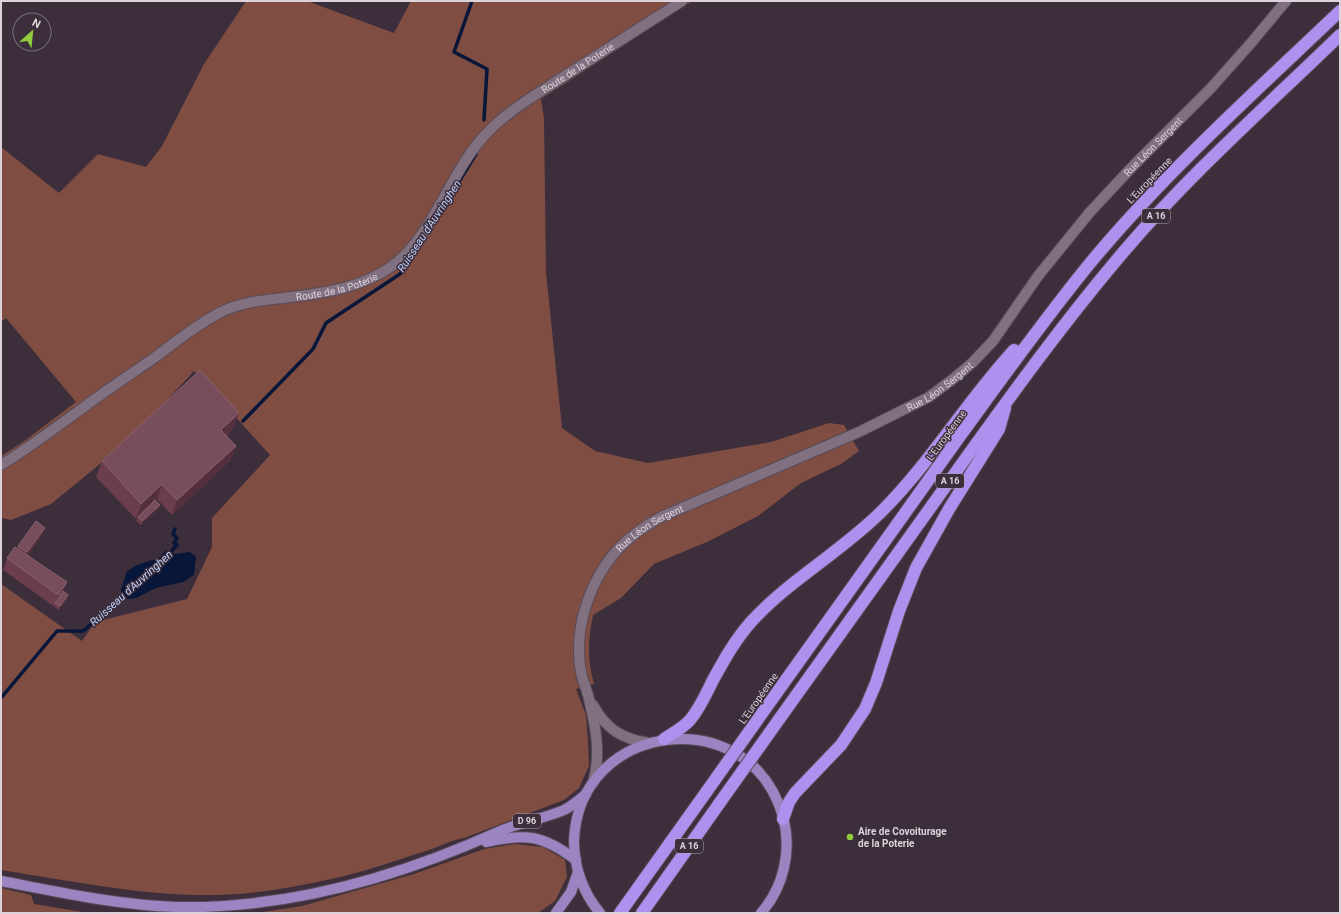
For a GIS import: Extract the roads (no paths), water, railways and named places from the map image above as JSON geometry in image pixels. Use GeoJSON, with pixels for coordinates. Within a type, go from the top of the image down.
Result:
{"type":"FeatureCollection","features":[{"type":"Feature","properties":{"kind":"highway","name":"L'Européenne"},"geometry":{"type":"LineString","coordinates":[[620,913],[997,384],[1070,289],[1128,220],[1179,166],[1340,11]]}},
{"type":"Feature","properties":{"kind":"highway","name":"A 16"},"geometry":{"type":"LineString","coordinates":[[642,913],[1007,401],[1075,310],[1142,231],[1213,156],[1340,36]]}},
{"type":"Feature","properties":{"kind":"highway"},"geometry":{"type":"LineString","coordinates":[[664,739],[681,728],[694,715],[726,657],[743,631],[778,596],[866,526],[886,506],[921,467],[1009,355],[1070,289]]}},
{"type":"Feature","properties":{"kind":"highway"},"geometry":{"type":"LineString","coordinates":[[783,819],[789,802],[798,789],[841,745],[865,709],[876,683],[899,611],[916,568],[949,508],[1000,429],[1007,401]]}},
{"type":"Feature","properties":{"kind":"main road"},"geometry":{"type":"LineString","coordinates":[[600,913],[586,892],[578,872],[576,860],[574,842],[576,823],[586,794],[601,773],[615,760],[632,750],[649,742],[664,739],[684,738],[704,741],[724,747],[742,758],[757,771],[770,787],[779,806],[783,819],[786,846],[783,871],[774,894],[761,913]]}},
{"type":"Feature","properties":{"kind":"main road","name":"D 96"},"geometry":{"type":"LineString","coordinates":[[1,881],[86,897],[141,904],[182,907],[232,906],[279,900],[349,885],[392,872],[466,846],[502,830],[564,809],[586,794]]}},
{"type":"Feature","properties":{"kind":"main road","name":"D 96"},"geometry":{"type":"LineString","coordinates":[[466,846],[508,838],[540,839],[553,844],[576,860]]}},
{"type":"Feature","properties":{"kind":"main road"},"geometry":{"type":"LineString","coordinates":[[556,913],[571,892],[578,872]]}},
{"type":"Feature","properties":{"kind":"street","name":"Route de la Poterie"},"geometry":{"type":"LineString","coordinates":[[1,465],[64,423],[200,325],[221,312],[252,302],[312,294],[341,288],[370,278],[390,267],[406,254],[419,238],[473,150],[484,135],[496,124],[527,101],[682,1]]}},
{"type":"Feature","properties":{"kind":"street","name":"Rue Léon Sergent"},"geometry":{"type":"LineString","coordinates":[[589,698],[582,678],[580,657],[580,642],[584,614],[596,581],[605,565],[622,545],[635,534],[668,514],[859,432],[909,408],[946,386],[972,363],[993,341],[1038,276],[1090,212],[1140,158],[1212,88],[1252,43],[1286,1]]}},
{"type":"Feature","properties":{"kind":"street"},"geometry":{"type":"LineString","coordinates":[[589,698],[604,722],[615,732],[627,738],[649,742]]}},
{"type":"Feature","properties":{"kind":"street"},"geometry":{"type":"LineString","coordinates":[[589,698],[598,751],[597,766],[593,783]]}},
{"type":"Feature","properties":{"kind":"water"},"geometry":{"type":"Polygon","coordinates":[[[166,550],[175,554],[190,552],[196,557],[194,575],[183,582],[156,588],[136,598],[122,598],[121,590],[127,571],[137,565],[159,558],[166,550]]]}},
{"type":"Feature","properties":{"kind":"waterway","name":"Ruisseau d'Auvringhen"},"geometry":{"type":"LineString","coordinates":[[472,1],[454,52],[487,69],[484,120]]}},
{"type":"Feature","properties":{"kind":"waterway","name":"Ruisseau d'Auvringhen"},"geometry":{"type":"LineString","coordinates":[[449,198],[476,154]]}},
{"type":"Feature","properties":{"kind":"waterway","name":"Ruisseau d'Auvringhen"},"geometry":{"type":"LineString","coordinates":[[243,421],[313,349],[326,323],[400,274],[423,241]]}},
{"type":"Feature","properties":{"kind":"waterway","name":"Ruisseau d'Auvringhen"},"geometry":{"type":"LineString","coordinates":[[169,554],[177,545],[174,543],[177,538],[173,534],[175,529]]}},
{"type":"Feature","properties":{"kind":"waterway","name":"Ruisseau d'Auvringhen"},"geometry":{"type":"LineString","coordinates":[[1,698],[57,631],[83,631],[125,595]]}},
{"type":"Feature","properties":{"kind":"place","name":"Aire de Covoiturage de la Poterie"},"geometry":{"type":"Point","coordinates":[850,837]}}]}
